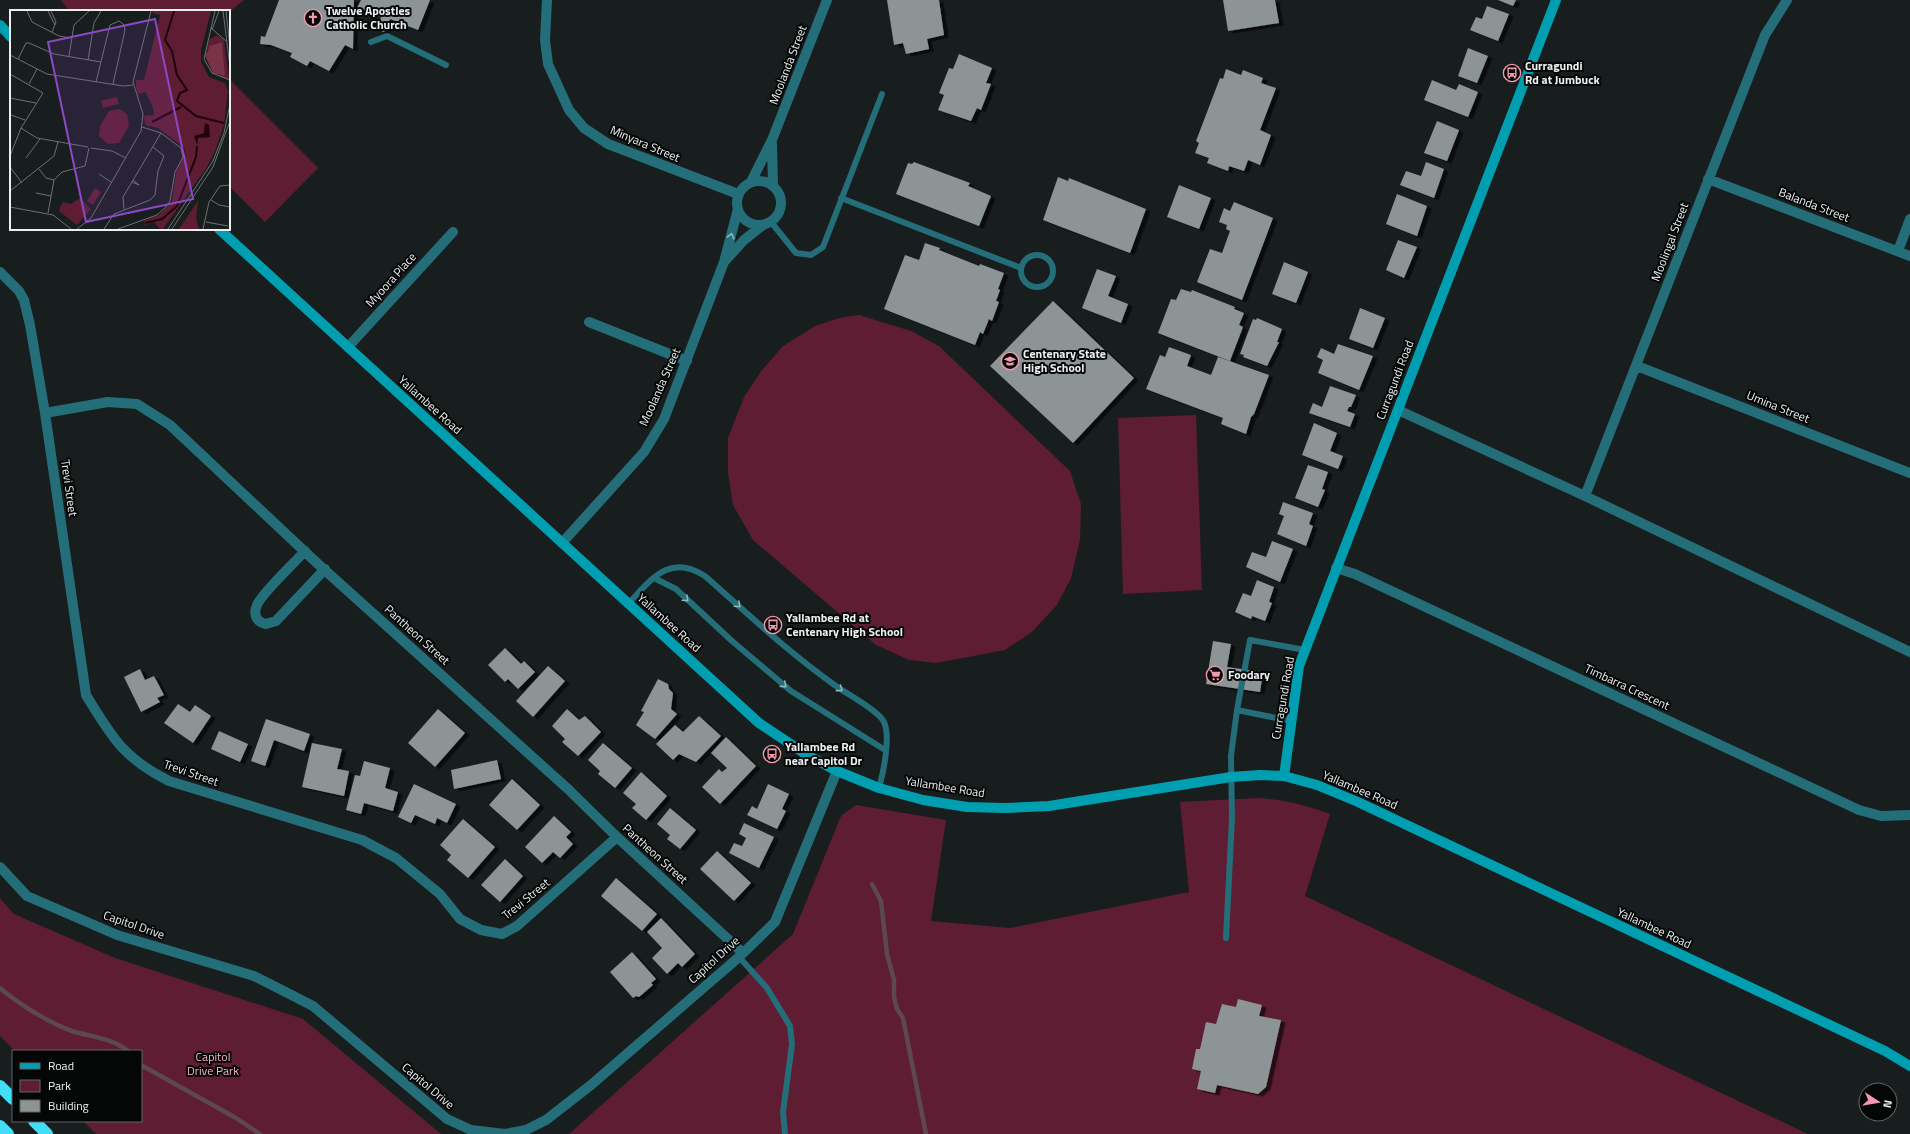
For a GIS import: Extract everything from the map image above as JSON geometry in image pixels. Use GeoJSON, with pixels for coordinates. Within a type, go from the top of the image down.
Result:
{"type":"FeatureCollection","features":[{"type":"Feature","properties":{"kind":"highway"},"geometry":{"type":"LineString","coordinates":[[0,1086],[12,1099]]}},
{"type":"Feature","properties":{"kind":"highway"},"geometry":{"type":"LineString","coordinates":[[35,1122],[47,1134]]}},
{"type":"Feature","properties":{"kind":"highway"},"geometry":{"type":"LineString","coordinates":[[0,1126],[8,1134]]}},
{"type":"Feature","properties":{"kind":"main road","name":"Curragundi Road"},"geometry":{"type":"LineString","coordinates":[[1284,776],[1299,666],[1304,650],[1556,0]]}},
{"type":"Feature","properties":{"kind":"main road"},"geometry":{"type":"LineString","coordinates":[[0,24],[10,36]]}},
{"type":"Feature","properties":{"kind":"main road","name":"Yallambee Road"},"geometry":{"type":"LineString","coordinates":[[220,230],[759,723],[807,755],[837,771],[878,788],[923,800],[1005,808],[1049,806],[1232,776],[1284,776],[1317,785],[1342,794],[1885,1051],[1910,1066]]}},
{"type":"Feature","properties":{"kind":"main road","name":"Yallambee Road"},"geometry":{"type":"LineString","coordinates":[[1885,1051],[1910,1059]]}},
{"type":"Feature","properties":{"kind":"street","name":"Minyara Street"},"geometry":{"type":"LineString","coordinates":[[547,0],[545,40],[548,64],[569,110],[584,128],[608,144],[738,194]]}},
{"type":"Feature","properties":{"kind":"street","name":"Moolanda Street"},"geometry":{"type":"LineString","coordinates":[[752,182],[772,140],[827,0]]}},
{"type":"Feature","properties":{"kind":"street","name":"Moolingal Street"},"geometry":{"type":"LineString","coordinates":[[1585,496],[1765,35],[1787,0]]}},
{"type":"Feature","properties":{"kind":"street","name":"Moolanda Street"},"geometry":{"type":"LineString","coordinates":[[772,140],[773,186]]}},
{"type":"Feature","properties":{"kind":"street","name":"Balanda Street"},"geometry":{"type":"LineString","coordinates":[[1708,179],[1910,256]]}},
{"type":"Feature","properties":{"kind":"street"},"geometry":{"type":"LineString","coordinates":[[759,181],[773,186],[778,191],[781,204],[776,218],[767,224],[749,223],[740,214],[738,209],[738,194],[745,186],[752,182],[759,181]]}},
{"type":"Feature","properties":{"kind":"street","name":"Moolanda Street"},"geometry":{"type":"LineString","coordinates":[[562,543],[644,452],[664,419],[724,262],[738,209]]}},
{"type":"Feature","properties":{"kind":"street"},"geometry":{"type":"LineString","coordinates":[[1898,251],[1910,219]]}},
{"type":"Feature","properties":{"kind":"street","name":"Moolanda Street"},"geometry":{"type":"LineString","coordinates":[[724,262],[744,240],[767,224]]}},
{"type":"Feature","properties":{"kind":"street","name":"Myoora Place"},"geometry":{"type":"LineString","coordinates":[[348,347],[453,232]]}},
{"type":"Feature","properties":{"kind":"street","name":"Trevi Street"},"geometry":{"type":"LineString","coordinates":[[0,272],[19,291],[24,300],[30,325],[46,414],[86,695],[111,735],[129,755],[146,769],[169,781],[362,840],[396,858],[440,894],[460,919],[481,930],[502,934],[517,926],[617,837]]}},
{"type":"Feature","properties":{"kind":"street"},"geometry":{"type":"LineString","coordinates":[[589,322],[687,361]]}},
{"type":"Feature","properties":{"kind":"street","name":"Umina Street"},"geometry":{"type":"LineString","coordinates":[[1637,366],[1910,473]]}},
{"type":"Feature","properties":{"kind":"street","name":"Pantheon Street"},"geometry":{"type":"LineString","coordinates":[[46,414],[108,402],[137,404],[170,425],[324,569],[568,790],[741,955]]}},
{"type":"Feature","properties":{"kind":"street"},"geometry":{"type":"LineString","coordinates":[[1398,410],[1585,496],[1910,652]]}},
{"type":"Feature","properties":{"kind":"street"},"geometry":{"type":"LineString","coordinates":[[305,551],[258,602],[255,614],[258,621],[266,624],[276,621],[324,569]]}},
{"type":"Feature","properties":{"kind":"street","name":"Timbarra Crescent"},"geometry":{"type":"LineString","coordinates":[[1336,568],[1355,574],[1859,810],[1881,816],[1910,815]]}},
{"type":"Feature","properties":{"kind":"street","name":"Capitol Drive"},"geometry":{"type":"LineString","coordinates":[[0,868],[27,896],[117,935],[254,976],[288,992],[313,1006],[447,1119],[471,1130],[490,1134],[505,1134],[526,1130],[546,1120],[591,1085],[741,955],[775,922],[837,771]]}},
{"type":"Feature","properties":{"kind":"lane"},"geometry":{"type":"LineString","coordinates":[[371,42],[387,36],[446,65]]}},
{"type":"Feature","properties":{"kind":"lane"},"geometry":{"type":"LineString","coordinates":[[767,224],[796,253],[811,255],[823,247],[882,94]]}},
{"type":"Feature","properties":{"kind":"lane"},"geometry":{"type":"LineString","coordinates":[[841,198],[1021,268]]}},
{"type":"Feature","properties":{"kind":"lane"},"geometry":{"type":"LineString","coordinates":[[1032,256],[1043,256],[1051,263],[1054,274],[1049,283],[1044,286],[1034,287],[1025,282],[1021,273],[1021,268],[1027,258],[1032,256]]}},
{"type":"Feature","properties":{"kind":"lane"},"geometry":{"type":"LineString","coordinates":[[628,604],[654,578],[664,571],[679,565],[696,570],[705,576],[789,650],[828,681],[878,714],[884,722],[886,750],[885,770],[878,788]]}},
{"type":"Feature","properties":{"kind":"lane"},"geometry":{"type":"LineString","coordinates":[[654,578],[676,589],[732,641],[791,691],[886,750]]}},
{"type":"Feature","properties":{"kind":"lane"},"geometry":{"type":"LineString","coordinates":[[1226,938],[1232,818],[1231,756],[1237,710],[1250,640],[1304,650]]}},
{"type":"Feature","properties":{"kind":"lane"},"geometry":{"type":"LineString","coordinates":[[1237,710],[1291,721]]}},
{"type":"Feature","properties":{"kind":"lane"},"geometry":{"type":"LineString","coordinates":[[741,955],[767,988],[790,1026],[792,1044],[783,1112],[785,1134]]}},
{"type":"Feature","properties":{"kind":"green space"},"geometry":{"type":"Polygon","coordinates":[[[61,0],[244,0],[230,11],[68,10],[61,0]]]}},
{"type":"Feature","properties":{"kind":"green space"},"geometry":{"type":"Polygon","coordinates":[[[230,80],[318,168],[265,222],[230,187],[230,80]]]}},
{"type":"Feature","properties":{"kind":"green space"},"geometry":{"type":"Polygon","coordinates":[[[859,315],[911,331],[939,346],[1070,471],[1081,504],[1080,540],[1071,578],[1057,605],[1032,632],[1005,650],[936,663],[909,660],[876,645],[753,540],[733,505],[728,473],[728,438],[744,397],[762,370],[783,346],[815,326],[839,318],[859,315]]]}},
{"type":"Feature","properties":{"kind":"green space"},"geometry":{"type":"Polygon","coordinates":[[[1196,415],[1202,590],[1123,594],[1118,418],[1196,415]]]}},
{"type":"Feature","properties":{"kind":"green space"},"geometry":{"type":"Polygon","coordinates":[[[1257,798],[1294,803],[1330,814],[1305,896],[1808,1134],[569,1134],[793,934],[841,816],[856,805],[946,820],[931,921],[1010,928],[1189,892],[1180,802],[1257,798]]]}},
{"type":"Feature","properties":{"kind":"green space","name":"Capitol Drive Park"},"geometry":{"type":"Polygon","coordinates":[[[0,898],[14,914],[115,958],[303,1019],[441,1134],[96,1134],[84,1122],[142,1122],[142,1050],[14,1050],[0,1036],[0,898]]]}},
{"type":"Feature","properties":{"kind":"building","name":"Twelve Apostles Catholic Church"},"geometry":{"type":"Polygon","coordinates":[[[279,0],[354,0],[353,49],[345,45],[329,71],[310,61],[307,66],[290,57],[292,53],[271,45],[260,44],[261,36],[265,37],[279,0]]]}},
{"type":"Feature","properties":{"kind":"building"},"geometry":{"type":"Polygon","coordinates":[[[361,0],[430,0],[418,30],[390,19],[384,32],[377,29],[381,17],[357,8],[361,0]]]}},
{"type":"Feature","properties":{"kind":"building"},"geometry":{"type":"Polygon","coordinates":[[[887,0],[939,0],[944,35],[927,39],[929,49],[906,54],[903,43],[894,45],[887,0]]]}},
{"type":"Feature","properties":{"kind":"building"},"geometry":{"type":"Polygon","coordinates":[[[1223,0],[1275,0],[1279,23],[1228,31],[1223,0]]]}},
{"type":"Feature","properties":{"kind":"building"},"geometry":{"type":"Polygon","coordinates":[[[1498,0],[1516,0],[1513,6],[1498,0]]]}},
{"type":"Feature","properties":{"kind":"building"},"geometry":{"type":"Polygon","coordinates":[[[1487,6],[1509,14],[1498,41],[1470,30],[1476,17],[1482,19],[1487,6]]]}},
{"type":"Feature","properties":{"kind":"building"},"geometry":{"type":"Polygon","coordinates":[[[1468,48],[1488,56],[1477,83],[1458,76],[1468,48]]]}},
{"type":"Feature","properties":{"kind":"building"},"geometry":{"type":"Polygon","coordinates":[[[959,54],[992,68],[986,83],[991,84],[981,110],[977,108],[971,121],[938,110],[944,95],[939,93],[949,68],[953,69],[959,54]]]}},
{"type":"Feature","properties":{"kind":"building"},"geometry":{"type":"Polygon","coordinates":[[[1226,69],[1241,75],[1243,70],[1263,78],[1261,83],[1276,88],[1260,130],[1271,135],[1260,165],[1248,160],[1244,171],[1229,166],[1228,171],[1207,163],[1209,158],[1195,153],[1199,143],[1196,141],[1220,78],[1223,79],[1226,69]]]}},
{"type":"Feature","properties":{"kind":"building"},"geometry":{"type":"Polygon","coordinates":[[[1432,80],[1456,90],[1459,84],[1478,92],[1468,117],[1424,100],[1432,80]]]}},
{"type":"Feature","properties":{"kind":"building"},"geometry":{"type":"Polygon","coordinates":[[[1437,121],[1459,130],[1447,161],[1424,153],[1437,121]]]}},
{"type":"Feature","properties":{"kind":"building"},"geometry":{"type":"Polygon","coordinates":[[[914,162],[970,183],[968,186],[991,196],[979,226],[896,194],[908,163],[912,164],[914,162]]]}},
{"type":"Feature","properties":{"kind":"building"},"geometry":{"type":"Polygon","coordinates":[[[1426,162],[1444,169],[1434,198],[1400,185],[1406,171],[1421,176],[1426,162]]]}},
{"type":"Feature","properties":{"kind":"building"},"geometry":{"type":"Polygon","coordinates":[[[1058,177],[1068,181],[1069,178],[1146,209],[1130,253],[1043,220],[1058,177]]]}},
{"type":"Feature","properties":{"kind":"building"},"geometry":{"type":"Polygon","coordinates":[[[1179,185],[1211,198],[1199,229],[1167,217],[1179,185]]]}},
{"type":"Feature","properties":{"kind":"building"},"geometry":{"type":"Polygon","coordinates":[[[1397,194],[1427,206],[1417,236],[1386,224],[1397,194]]]}},
{"type":"Feature","properties":{"kind":"building"},"geometry":{"type":"Polygon","coordinates":[[[1234,202],[1273,218],[1242,300],[1197,282],[1210,249],[1222,253],[1230,231],[1226,229],[1227,225],[1219,222],[1224,208],[1230,211],[1234,202]]]}},
{"type":"Feature","properties":{"kind":"building"},"geometry":{"type":"Polygon","coordinates":[[[1398,240],[1417,247],[1404,278],[1386,270],[1398,240]]]}},
{"type":"Feature","properties":{"kind":"building"},"geometry":{"type":"Polygon","coordinates":[[[925,243],[940,248],[939,250],[979,266],[980,264],[1004,273],[998,289],[1000,290],[996,301],[999,302],[992,321],[989,319],[983,334],[980,332],[975,345],[884,309],[905,255],[919,260],[925,243]]]}},
{"type":"Feature","properties":{"kind":"building"},"geometry":{"type":"Polygon","coordinates":[[[1284,262],[1308,272],[1296,303],[1272,294],[1284,262]]]}},
{"type":"Feature","properties":{"kind":"building"},"geometry":{"type":"Polygon","coordinates":[[[1097,269],[1116,276],[1108,296],[1128,304],[1121,323],[1082,308],[1097,269]]]}},
{"type":"Feature","properties":{"kind":"building"},"geometry":{"type":"Polygon","coordinates":[[[1181,289],[1191,292],[1192,290],[1235,307],[1234,309],[1244,313],[1239,325],[1243,327],[1230,361],[1158,333],[1171,299],[1176,300],[1181,289]]]}},
{"type":"Feature","properties":{"kind":"building"},"geometry":{"type":"Polygon","coordinates":[[[1053,301],[1134,378],[1073,443],[990,366],[1053,301]]]}},
{"type":"Feature","properties":{"kind":"building"},"geometry":{"type":"Polygon","coordinates":[[[1360,308],[1385,318],[1373,348],[1349,339],[1360,308]]]}},
{"type":"Feature","properties":{"kind":"building"},"geometry":{"type":"Polygon","coordinates":[[[1257,318],[1282,329],[1277,342],[1279,342],[1267,366],[1243,357],[1244,355],[1240,354],[1253,319],[1256,320],[1257,318]]]}},
{"type":"Feature","properties":{"kind":"building"},"geometry":{"type":"Polygon","coordinates":[[[1338,344],[1373,356],[1359,390],[1318,373],[1323,360],[1317,357],[1321,348],[1334,354],[1338,344]]]}},
{"type":"Feature","properties":{"kind":"building"},"geometry":{"type":"Polygon","coordinates":[[[1169,347],[1191,355],[1187,366],[1211,375],[1218,357],[1269,375],[1254,414],[1251,417],[1246,434],[1221,424],[1223,418],[1146,389],[1160,355],[1165,357],[1169,347]]]}},
{"type":"Feature","properties":{"kind":"building"},"geometry":{"type":"Polygon","coordinates":[[[1330,386],[1356,395],[1351,407],[1349,407],[1347,411],[1355,414],[1350,427],[1309,413],[1313,403],[1322,407],[1330,386]]]}},
{"type":"Feature","properties":{"kind":"building"},"geometry":{"type":"Polygon","coordinates":[[[1314,423],[1337,433],[1330,451],[1343,456],[1338,469],[1302,455],[1314,423]]]}},
{"type":"Feature","properties":{"kind":"building"},"geometry":{"type":"Polygon","coordinates":[[[1308,465],[1328,472],[1322,489],[1325,490],[1318,507],[1295,498],[1308,465]]]}},
{"type":"Feature","properties":{"kind":"building"},"geometry":{"type":"Polygon","coordinates":[[[1283,502],[1313,513],[1309,524],[1313,526],[1306,546],[1277,534],[1284,516],[1279,514],[1283,502]]]}},
{"type":"Feature","properties":{"kind":"building"},"geometry":{"type":"Polygon","coordinates":[[[1272,541],[1293,549],[1280,582],[1246,567],[1252,552],[1266,557],[1272,541]]]}},
{"type":"Feature","properties":{"kind":"building"},"geometry":{"type":"Polygon","coordinates":[[[1257,580],[1274,587],[1269,602],[1272,603],[1265,621],[1252,616],[1251,619],[1235,612],[1243,593],[1251,596],[1257,580]]]}},
{"type":"Feature","properties":{"kind":"building"},"geometry":{"type":"Polygon","coordinates":[[[1213,641],[1231,644],[1227,667],[1263,672],[1260,692],[1206,684],[1213,641]]]}},
{"type":"Feature","properties":{"kind":"building"},"geometry":{"type":"Polygon","coordinates":[[[505,648],[521,664],[524,661],[535,672],[518,689],[508,679],[505,682],[488,665],[505,648]]]}},
{"type":"Feature","properties":{"kind":"building"},"geometry":{"type":"Polygon","coordinates":[[[548,666],[565,681],[533,717],[516,701],[548,666]]]}},
{"type":"Feature","properties":{"kind":"building"},"geometry":{"type":"Polygon","coordinates":[[[140,669],[145,680],[154,676],[164,695],[157,698],[160,702],[141,712],[124,677],[140,669]]]}},
{"type":"Feature","properties":{"kind":"building"},"geometry":{"type":"Polygon","coordinates":[[[658,679],[668,684],[669,689],[673,693],[671,709],[677,714],[655,739],[636,725],[644,712],[641,711],[658,679]]]}},
{"type":"Feature","properties":{"kind":"building"},"geometry":{"type":"Polygon","coordinates":[[[178,704],[190,712],[195,705],[211,716],[193,743],[164,723],[178,704]]]}},
{"type":"Feature","properties":{"kind":"building"},"geometry":{"type":"Polygon","coordinates":[[[438,709],[465,733],[435,767],[408,743],[438,709]]]}},
{"type":"Feature","properties":{"kind":"building"},"geometry":{"type":"Polygon","coordinates":[[[567,709],[579,720],[585,716],[601,732],[578,756],[562,742],[565,739],[552,726],[567,709]]]}},
{"type":"Feature","properties":{"kind":"building"},"geometry":{"type":"Polygon","coordinates":[[[699,716],[721,736],[696,762],[679,754],[673,760],[656,744],[675,725],[683,732],[699,716]]]}},
{"type":"Feature","properties":{"kind":"building"},"geometry":{"type":"Polygon","coordinates":[[[266,719],[310,734],[304,751],[274,740],[265,766],[251,761],[266,719]]]}},
{"type":"Feature","properties":{"kind":"building"},"geometry":{"type":"Polygon","coordinates":[[[219,731],[248,744],[240,762],[211,749],[219,731]]]}},
{"type":"Feature","properties":{"kind":"building"},"geometry":{"type":"Polygon","coordinates":[[[726,737],[756,766],[720,804],[702,787],[719,769],[722,772],[727,768],[711,753],[726,737]]]}},
{"type":"Feature","properties":{"kind":"building"},"geometry":{"type":"Polygon","coordinates":[[[312,743],[342,749],[337,769],[349,771],[344,796],[302,787],[312,743]]]}},
{"type":"Feature","properties":{"kind":"building"},"geometry":{"type":"Polygon","coordinates":[[[603,743],[632,768],[615,788],[598,774],[600,771],[588,760],[603,743]]]}},
{"type":"Feature","properties":{"kind":"building"},"geometry":{"type":"Polygon","coordinates":[[[497,760],[501,779],[454,789],[451,770],[497,760]]]}},
{"type":"Feature","properties":{"kind":"building"},"geometry":{"type":"Polygon","coordinates":[[[364,761],[390,768],[385,788],[398,792],[393,811],[364,803],[361,814],[346,810],[355,775],[360,776],[364,761]]]}},
{"type":"Feature","properties":{"kind":"building"},"geometry":{"type":"Polygon","coordinates":[[[641,772],[667,796],[646,820],[632,808],[636,804],[623,793],[641,772]]]}},
{"type":"Feature","properties":{"kind":"building"},"geometry":{"type":"Polygon","coordinates":[[[512,779],[540,805],[517,830],[489,805],[512,779]]]}},
{"type":"Feature","properties":{"kind":"building"},"geometry":{"type":"Polygon","coordinates":[[[414,784],[456,804],[447,823],[437,818],[435,824],[415,815],[411,823],[398,817],[414,784]]]}},
{"type":"Feature","properties":{"kind":"building"},"geometry":{"type":"Polygon","coordinates":[[[768,784],[789,794],[782,809],[786,811],[777,829],[747,815],[752,806],[757,809],[768,784]]]}},
{"type":"Feature","properties":{"kind":"building"},"geometry":{"type":"Polygon","coordinates":[[[670,808],[696,830],[680,849],[667,839],[670,835],[657,824],[670,808]]]}},
{"type":"Feature","properties":{"kind":"building"},"geometry":{"type":"Polygon","coordinates":[[[554,816],[571,832],[566,837],[573,844],[560,858],[553,852],[542,863],[525,847],[554,816]]]}},
{"type":"Feature","properties":{"kind":"building"},"geometry":{"type":"Polygon","coordinates":[[[463,819],[495,847],[468,878],[447,860],[451,855],[440,845],[463,819]]]}},
{"type":"Feature","properties":{"kind":"building"},"geometry":{"type":"Polygon","coordinates":[[[744,823],[774,837],[759,868],[729,853],[734,843],[742,846],[746,838],[739,834],[744,823]]]}},
{"type":"Feature","properties":{"kind":"building"},"geometry":{"type":"Polygon","coordinates":[[[717,851],[751,883],[734,901],[700,869],[717,851]]]}},
{"type":"Feature","properties":{"kind":"building"},"geometry":{"type":"Polygon","coordinates":[[[505,859],[523,876],[500,902],[481,885],[505,859]]]}},
{"type":"Feature","properties":{"kind":"building"},"geometry":{"type":"Polygon","coordinates":[[[616,878],[657,914],[642,931],[601,896],[616,878]]]}},
{"type":"Feature","properties":{"kind":"building"},"geometry":{"type":"Polygon","coordinates":[[[661,918],[695,954],[682,967],[678,963],[667,974],[652,958],[662,948],[647,932],[661,918]]]}},
{"type":"Feature","properties":{"kind":"building"},"geometry":{"type":"Polygon","coordinates":[[[632,952],[656,979],[651,983],[653,985],[639,997],[636,996],[633,998],[610,972],[632,952]]]}},
{"type":"Feature","properties":{"kind":"building"},"geometry":{"type":"Polygon","coordinates":[[[1238,999],[1262,1005],[1259,1016],[1281,1020],[1266,1087],[1258,1094],[1217,1085],[1215,1093],[1197,1089],[1201,1071],[1192,1069],[1196,1049],[1200,1049],[1206,1022],[1216,1024],[1222,1004],[1236,1007],[1238,999]]]}},
{"type":"Feature","properties":{"kind":"waterway"},"geometry":{"type":"LineString","coordinates":[[872,884],[881,901],[887,954],[894,980],[894,997],[897,1009],[903,1018],[926,1134]]}},
{"type":"Feature","properties":{"kind":"waterway"},"geometry":{"type":"LineString","coordinates":[[0,988],[25,1007],[63,1028],[115,1043],[126,1050]]}},
{"type":"Feature","properties":{"kind":"waterway"},"geometry":{"type":"LineString","coordinates":[[142,1066],[236,1118],[260,1134]]}},
{"type":"Feature","properties":{"kind":"place","name":"Twelve Apostles Catholic Church"},"geometry":{"type":"Point","coordinates":[313,18]}},
{"type":"Feature","properties":{"kind":"place","name":"Curragundi Rd at Jumbuck"},"geometry":{"type":"Point","coordinates":[1512,73]}},
{"type":"Feature","properties":{"kind":"place","name":"Centenary State High School"},"geometry":{"type":"Point","coordinates":[1010,361]}},
{"type":"Feature","properties":{"kind":"place","name":"Yallambee Rd at Centenary High School"},"geometry":{"type":"Point","coordinates":[773,625]}},
{"type":"Feature","properties":{"kind":"place","name":"Foodary"},"geometry":{"type":"Point","coordinates":[1215,675]}},
{"type":"Feature","properties":{"kind":"place","name":"Yallambee Rd near Capitol Dr"},"geometry":{"type":"Point","coordinates":[772,754]}}]}
